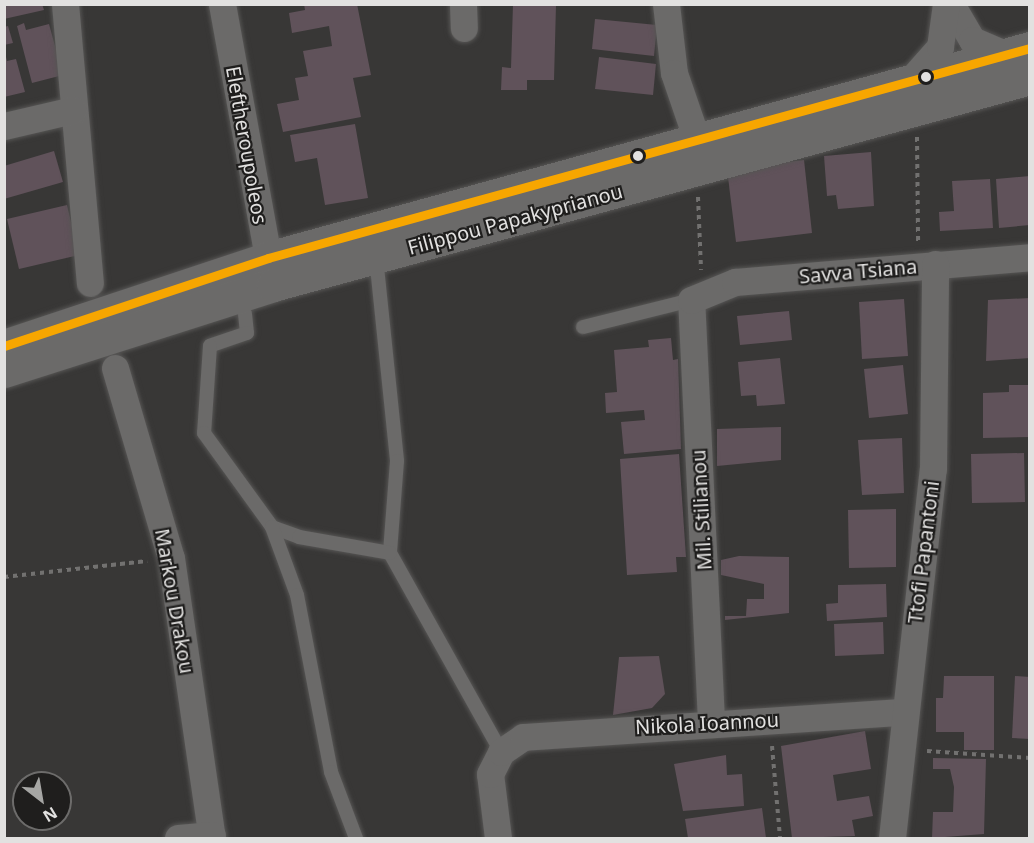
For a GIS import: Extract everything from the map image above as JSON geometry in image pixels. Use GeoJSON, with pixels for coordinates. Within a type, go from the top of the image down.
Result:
{"type":"FeatureCollection","features":[{"type":"Feature","properties":{"kind":"main road","name":"Filippou Papakyprianou"},"geometry":{"type":"LineString","coordinates":[[913,96],[1018,51]]}},
{"type":"Feature","properties":{"kind":"main road","name":"Filippou Papakyprianou"},"geometry":{"type":"LineString","coordinates":[[4,346],[913,96],[1029,78]]}},
{"type":"Feature","properties":{"kind":"main road","name":"Filippou Papakyprianou"},"geometry":{"type":"LineString","coordinates":[[4,371],[271,271],[376,256],[697,155]]}},
{"type":"Feature","properties":{"kind":"street"},"geometry":{"type":"LineString","coordinates":[[64,4],[90,283]]}},
{"type":"Feature","properties":{"kind":"street","name":"Eleftheroupoleos"},"geometry":{"type":"LineString","coordinates":[[222,4],[271,271]]}},
{"type":"Feature","properties":{"kind":"street"},"geometry":{"type":"LineString","coordinates":[[666,4],[674,73],[697,155]]}},
{"type":"Feature","properties":{"kind":"street"},"geometry":{"type":"LineString","coordinates":[[913,96],[940,47],[946,4]]}},
{"type":"Feature","properties":{"kind":"street"},"geometry":{"type":"LineString","coordinates":[[951,4],[972,40],[1018,51]]}},
{"type":"Feature","properties":{"kind":"street"},"geometry":{"type":"LineString","coordinates":[[4,126],[73,110]]}},
{"type":"Feature","properties":{"kind":"street","name":"Savva Tsiana"},"geometry":{"type":"LineString","coordinates":[[697,296],[735,282],[1029,257]]}},
{"type":"Feature","properties":{"kind":"street","name":"Ttofi Papantoni"},"geometry":{"type":"LineString","coordinates":[[892,838],[903,712],[933,468],[927,264]]}},
{"type":"Feature","properties":{"kind":"street","name":"Mil. Stilianou"},"geometry":{"type":"LineString","coordinates":[[697,296],[711,721]]}},
{"type":"Feature","properties":{"kind":"street","name":"Markou Drakou"},"geometry":{"type":"LineString","coordinates":[[115,368],[171,558],[212,837]]}},
{"type":"Feature","properties":{"kind":"street","name":"Nikola Ioannou"},"geometry":{"type":"LineString","coordinates":[[507,747],[534,734],[711,721],[903,712]]}},
{"type":"Feature","properties":{"kind":"street"},"geometry":{"type":"LineString","coordinates":[[498,838],[489,784],[507,747]]}},
{"type":"Feature","properties":{"kind":"street"},"geometry":{"type":"LineString","coordinates":[[178,838],[212,837]]}},
{"type":"Feature","properties":{"kind":"lane"},"geometry":{"type":"LineString","coordinates":[[376,256],[397,461],[390,553],[507,747]]}},
{"type":"Feature","properties":{"kind":"lane"},"geometry":{"type":"LineString","coordinates":[[583,327],[697,296]]}},
{"type":"Feature","properties":{"kind":"lane"},"geometry":{"type":"LineString","coordinates":[[245,314],[247,333],[210,346],[204,433],[272,527],[297,595],[331,772],[356,838]]}},
{"type":"Feature","properties":{"kind":"lane"},"geometry":{"type":"LineString","coordinates":[[272,527],[390,553]]}},
{"type":"Feature","properties":{"kind":"path"},"geometry":{"type":"LineString","coordinates":[[913,96],[927,264]]}},
{"type":"Feature","properties":{"kind":"path"},"geometry":{"type":"LineString","coordinates":[[697,155],[697,296]]}},
{"type":"Feature","properties":{"kind":"path"},"geometry":{"type":"LineString","coordinates":[[4,577],[171,558]]}},
{"type":"Feature","properties":{"kind":"path"},"geometry":{"type":"LineString","coordinates":[[769,718],[780,838]]}},
{"type":"Feature","properties":{"kind":"path"},"geometry":{"type":"LineString","coordinates":[[900,749],[1029,758]]}},
{"type":"Feature","properties":{"kind":"building"},"geometry":{"type":"Polygon","coordinates":[[[4,4],[42,4],[44,10],[4,19],[4,4]]]}},
{"type":"Feature","properties":{"kind":"building"},"geometry":{"type":"Polygon","coordinates":[[[304,4],[357,4],[371,75],[353,78],[361,117],[283,132],[277,104],[299,100],[295,78],[308,76],[303,51],[332,46],[329,26],[292,33],[289,13],[305,10],[304,4]]]}},
{"type":"Feature","properties":{"kind":"building"},"geometry":{"type":"Polygon","coordinates":[[[513,4],[556,5],[554,80],[527,80],[527,90],[501,90],[502,67],[511,68],[513,4]]]}},
{"type":"Feature","properties":{"kind":"building"},"geometry":{"type":"Polygon","coordinates":[[[595,19],[657,25],[654,56],[592,49],[595,19]]]}},
{"type":"Feature","properties":{"kind":"building"},"geometry":{"type":"Polygon","coordinates":[[[24,23],[26,30],[49,24],[63,75],[32,83],[17,26],[24,23]]]}},
{"type":"Feature","properties":{"kind":"building"},"geometry":{"type":"Polygon","coordinates":[[[8,26],[13,43],[4,45],[4,27],[8,26]]]}},
{"type":"Feature","properties":{"kind":"building"},"geometry":{"type":"Polygon","coordinates":[[[5,53],[7,61],[16,59],[25,92],[4,97],[5,53]]]}},
{"type":"Feature","properties":{"kind":"building"},"geometry":{"type":"Polygon","coordinates":[[[599,57],[656,64],[653,95],[595,89],[599,57]]]}},
{"type":"Feature","properties":{"kind":"building"},"geometry":{"type":"Polygon","coordinates":[[[355,124],[368,198],[325,205],[317,158],[295,162],[290,135],[355,124]]]}},
{"type":"Feature","properties":{"kind":"building"},"geometry":{"type":"Polygon","coordinates":[[[54,151],[63,182],[4,199],[4,166],[54,151]]]}},
{"type":"Feature","properties":{"kind":"building"},"geometry":{"type":"Polygon","coordinates":[[[871,152],[874,206],[838,209],[836,195],[827,196],[824,156],[871,152]]]}},
{"type":"Feature","properties":{"kind":"building"},"geometry":{"type":"Polygon","coordinates":[[[804,160],[812,233],[736,242],[727,169],[804,160]]]}},
{"type":"Feature","properties":{"kind":"building"},"geometry":{"type":"Polygon","coordinates":[[[1030,176],[1030,225],[999,228],[996,179],[1030,176]]]}},
{"type":"Feature","properties":{"kind":"building"},"geometry":{"type":"Polygon","coordinates":[[[990,179],[993,228],[940,231],[939,212],[954,211],[952,181],[990,179]]]}},
{"type":"Feature","properties":{"kind":"building"},"geometry":{"type":"Polygon","coordinates":[[[67,205],[79,255],[19,269],[7,219],[67,205]]]}},
{"type":"Feature","properties":{"kind":"building"},"geometry":{"type":"Polygon","coordinates":[[[1030,298],[1030,358],[986,361],[988,300],[1030,298]]]}},
{"type":"Feature","properties":{"kind":"building"},"geometry":{"type":"Polygon","coordinates":[[[904,299],[908,356],[862,359],[859,302],[904,299]]]}},
{"type":"Feature","properties":{"kind":"building"},"geometry":{"type":"Polygon","coordinates":[[[789,311],[792,340],[740,345],[737,316],[789,311]]]}},
{"type":"Feature","properties":{"kind":"building"},"geometry":{"type":"Polygon","coordinates":[[[671,338],[673,360],[678,359],[681,449],[624,454],[621,422],[645,420],[644,410],[606,413],[605,393],[617,392],[614,350],[649,347],[648,340],[671,338]]]}},
{"type":"Feature","properties":{"kind":"building"},"geometry":{"type":"Polygon","coordinates":[[[780,358],[785,404],[757,406],[756,395],[741,396],[738,362],[780,358]]]}},
{"type":"Feature","properties":{"kind":"building"},"geometry":{"type":"Polygon","coordinates":[[[903,365],[908,414],[869,418],[864,369],[903,365]]]}},
{"type":"Feature","properties":{"kind":"building"},"geometry":{"type":"Polygon","coordinates":[[[1009,385],[1030,385],[1030,437],[983,438],[983,393],[1009,392],[1009,385]]]}},
{"type":"Feature","properties":{"kind":"building"},"geometry":{"type":"Polygon","coordinates":[[[781,427],[781,460],[717,466],[717,429],[781,427]]]}},
{"type":"Feature","properties":{"kind":"building"},"geometry":{"type":"Polygon","coordinates":[[[902,438],[904,493],[862,495],[858,440],[902,438]]]}},
{"type":"Feature","properties":{"kind":"building"},"geometry":{"type":"Polygon","coordinates":[[[1024,453],[1025,502],[972,503],[971,454],[1024,453]]]}},
{"type":"Feature","properties":{"kind":"building"},"geometry":{"type":"Polygon","coordinates":[[[679,454],[686,557],[676,557],[677,572],[627,575],[620,459],[679,454]]]}},
{"type":"Feature","properties":{"kind":"building"},"geometry":{"type":"Polygon","coordinates":[[[896,509],[896,567],[849,568],[848,510],[896,509]]]}},
{"type":"Feature","properties":{"kind":"building"},"geometry":{"type":"Polygon","coordinates":[[[739,556],[789,557],[789,613],[725,620],[725,616],[746,616],[747,599],[764,599],[764,584],[721,575],[721,560],[739,556]]]}},
{"type":"Feature","properties":{"kind":"building"},"geometry":{"type":"Polygon","coordinates":[[[886,584],[887,617],[827,621],[826,604],[838,603],[838,585],[886,584]]]}},
{"type":"Feature","properties":{"kind":"building"},"geometry":{"type":"Polygon","coordinates":[[[883,622],[884,654],[835,656],[834,624],[883,622]]]}},
{"type":"Feature","properties":{"kind":"building"},"geometry":{"type":"Polygon","coordinates":[[[659,656],[665,694],[652,708],[613,715],[619,657],[659,656]]]}},
{"type":"Feature","properties":{"kind":"building"},"geometry":{"type":"Polygon","coordinates":[[[944,676],[994,676],[994,750],[964,750],[964,732],[936,732],[936,698],[943,698],[944,676]]]}},
{"type":"Feature","properties":{"kind":"building"},"geometry":{"type":"Polygon","coordinates":[[[1015,676],[1030,677],[1030,739],[1012,738],[1015,676]]]}},
{"type":"Feature","properties":{"kind":"building"},"geometry":{"type":"Polygon","coordinates":[[[865,731],[871,769],[833,775],[837,801],[869,796],[873,816],[852,820],[855,836],[792,838],[781,746],[865,731]]]}},
{"type":"Feature","properties":{"kind":"building"},"geometry":{"type":"Polygon","coordinates":[[[726,755],[727,775],[742,774],[744,806],[683,811],[674,764],[726,755]]]}},
{"type":"Feature","properties":{"kind":"building"},"geometry":{"type":"Polygon","coordinates":[[[933,758],[986,759],[984,834],[932,838],[933,812],[953,812],[954,787],[950,769],[933,769],[933,758]]]}},
{"type":"Feature","properties":{"kind":"building"},"geometry":{"type":"Polygon","coordinates":[[[762,808],[766,838],[688,838],[685,819],[762,808]]]}},
{"type":"Feature","properties":{"kind":"transit line"},"geometry":{"type":"LineString","coordinates":[[4,346],[268,258],[1030,48]]}}]}
